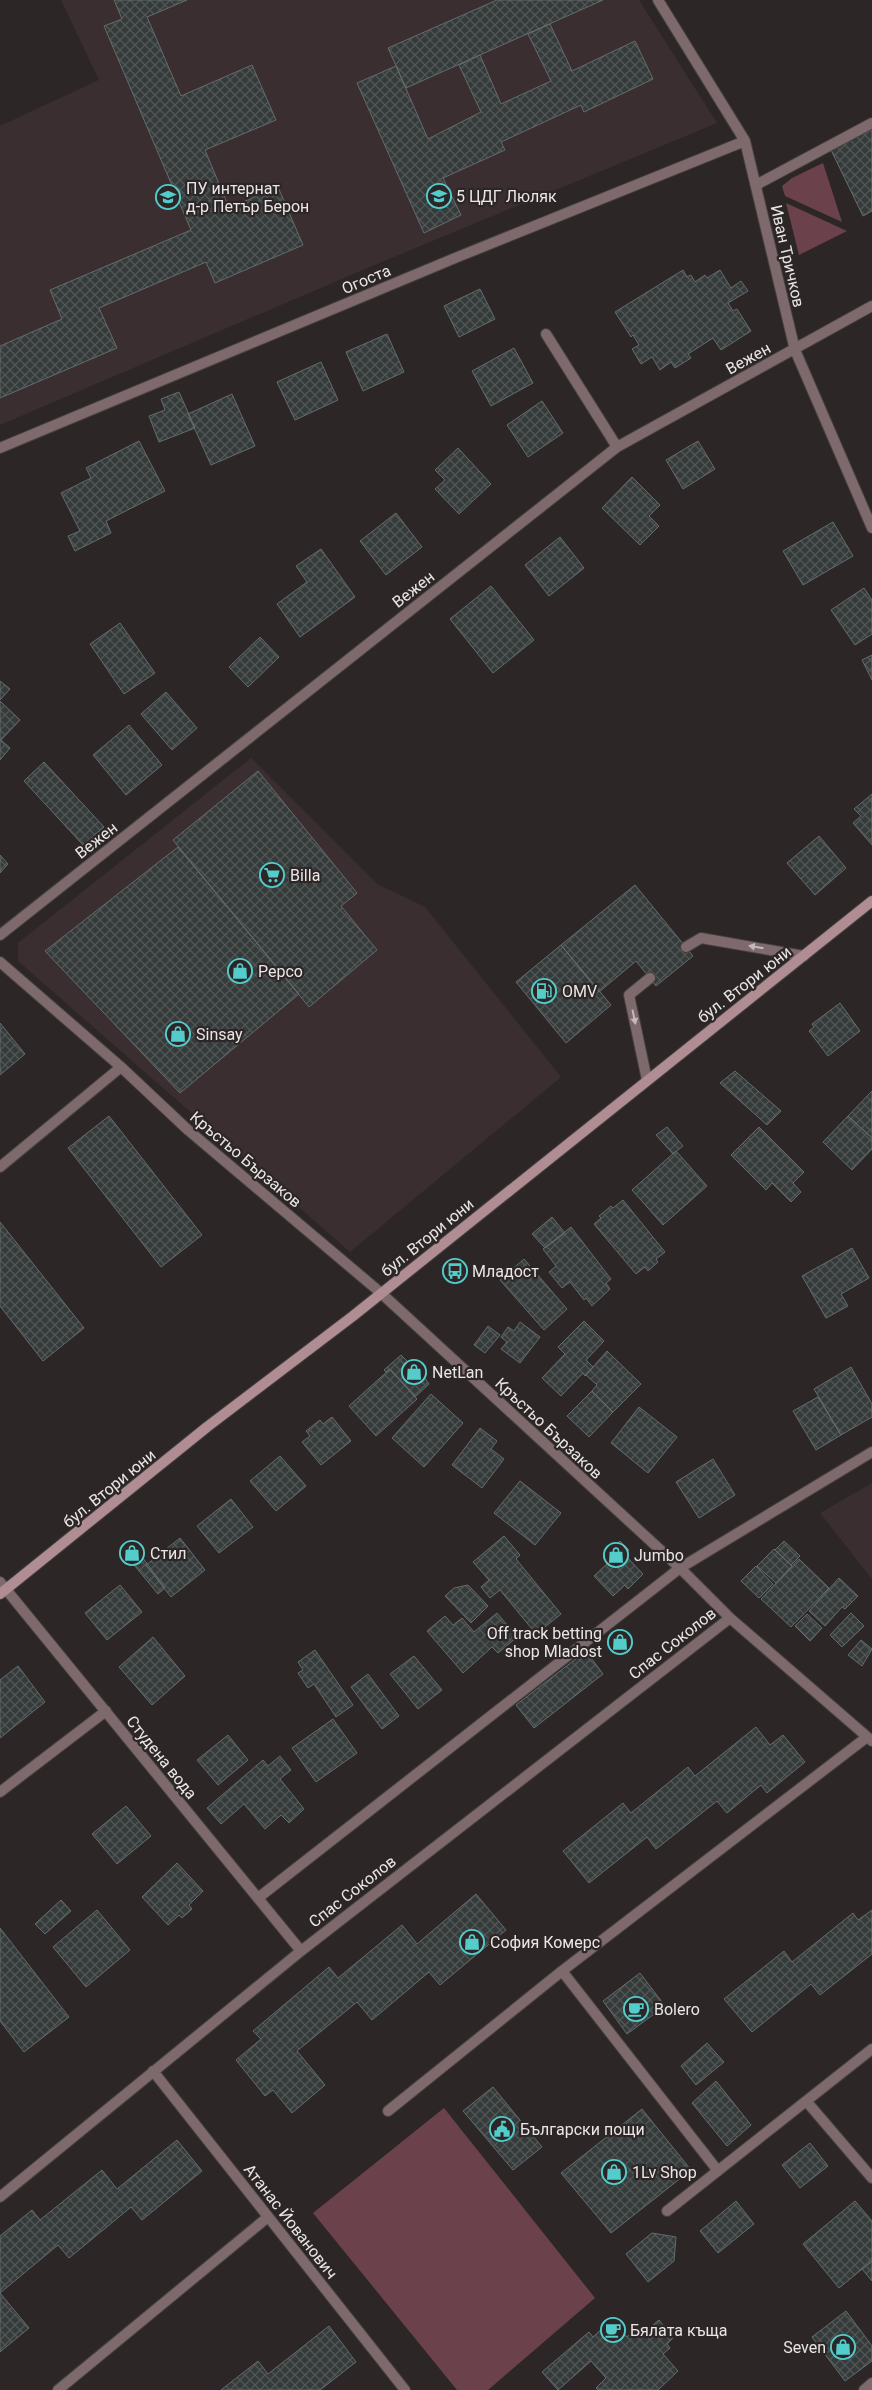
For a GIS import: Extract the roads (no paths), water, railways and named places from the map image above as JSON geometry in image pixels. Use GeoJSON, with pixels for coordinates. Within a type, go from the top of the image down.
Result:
{"type":"FeatureCollection","features":[{"type":"Feature","properties":{"kind":"street","name":"Иван Тричков"},"geometry":{"type":"LineString","coordinates":[[658,0],[745,141],[795,350],[868,512],[872,528]]}},
{"type":"Feature","properties":{"kind":"street"},"geometry":{"type":"LineString","coordinates":[[756,185],[872,123]]}},
{"type":"Feature","properties":{"kind":"street","name":"Огоста"},"geometry":{"type":"LineString","coordinates":[[0,448],[460,256],[745,141]]}},
{"type":"Feature","properties":{"kind":"street","name":"Вежен"},"geometry":{"type":"LineString","coordinates":[[0,935],[617,447],[872,306]]}},
{"type":"Feature","properties":{"kind":"street"},"geometry":{"type":"LineString","coordinates":[[546,334],[617,447]]}},
{"type":"Feature","properties":{"kind":"street","name":"бул. Втори юни"},"geometry":{"type":"LineString","coordinates":[[2,1589],[381,1293],[872,901]]}},
{"type":"Feature","properties":{"kind":"street"},"geometry":{"type":"LineString","coordinates":[[686,947],[701,938],[804,956]]}},
{"type":"Feature","properties":{"kind":"street","name":"Кръстьо Бързаков"},"geometry":{"type":"LineString","coordinates":[[0,962],[122,1067],[188,1130],[381,1293],[680,1568],[730,1618],[870,1739]]}},
{"type":"Feature","properties":{"kind":"street"},"geometry":{"type":"LineString","coordinates":[[647,1080],[629,995],[650,978]]}},
{"type":"Feature","properties":{"kind":"street"},"geometry":{"type":"LineString","coordinates":[[0,1167],[122,1067]]}},
{"type":"Feature","properties":{"kind":"street"},"geometry":{"type":"LineString","coordinates":[[258,1898],[680,1568],[872,1452]]}},
{"type":"Feature","properties":{"kind":"street","name":"Студена вода"},"geometry":{"type":"LineString","coordinates":[[2,1589],[106,1711],[300,1950]]}},
{"type":"Feature","properties":{"kind":"street","name":"Спас Соколов"},"geometry":{"type":"LineString","coordinates":[[0,2198],[300,1950],[730,1618]]}},
{"type":"Feature","properties":{"kind":"street"},"geometry":{"type":"LineString","coordinates":[[0,1792],[106,1711]]}},
{"type":"Feature","properties":{"kind":"street"},"geometry":{"type":"LineString","coordinates":[[388,2110],[562,1971],[870,1739]]}},
{"type":"Feature","properties":{"kind":"street"},"geometry":{"type":"LineString","coordinates":[[562,1971],[718,2172]]}},
{"type":"Feature","properties":{"kind":"street"},"geometry":{"type":"LineString","coordinates":[[668,2211],[872,2049]]}},
{"type":"Feature","properties":{"kind":"street","name":"Атанас Йованович"},"geometry":{"type":"LineString","coordinates":[[153,2071],[405,2390]]}},
{"type":"Feature","properties":{"kind":"street"},"geometry":{"type":"LineString","coordinates":[[807,2102],[872,2178]]}},
{"type":"Feature","properties":{"kind":"street"},"geometry":{"type":"LineString","coordinates":[[58,2390],[268,2217]]}},
{"type":"Feature","properties":{"kind":"street"},"geometry":{"type":"LineString","coordinates":[[864,2390],[872,2383]]}},
{"type":"Feature","properties":{"kind":"place","name":"5 ЦДГ Люляк"},"geometry":{"type":"Point","coordinates":[439,196]}},
{"type":"Feature","properties":{"kind":"place","name":"ПУ интернат д-р Петър Берон"},"geometry":{"type":"Point","coordinates":[168,197]}},
{"type":"Feature","properties":{"kind":"place","name":"Billa"},"geometry":{"type":"Point","coordinates":[272,875]}},
{"type":"Feature","properties":{"kind":"place","name":"Pepco"},"geometry":{"type":"Point","coordinates":[240,971]}},
{"type":"Feature","properties":{"kind":"place","name":"OMV"},"geometry":{"type":"Point","coordinates":[544,991]}},
{"type":"Feature","properties":{"kind":"place","name":"Sinsay"},"geometry":{"type":"Point","coordinates":[178,1034]}},
{"type":"Feature","properties":{"kind":"place","name":"Младост"},"geometry":{"type":"Point","coordinates":[455,1271]}},
{"type":"Feature","properties":{"kind":"place","name":"NetLan"},"geometry":{"type":"Point","coordinates":[414,1372]}},
{"type":"Feature","properties":{"kind":"place","name":"Стил"},"geometry":{"type":"Point","coordinates":[132,1553]}},
{"type":"Feature","properties":{"kind":"place","name":"Jumbo"},"geometry":{"type":"Point","coordinates":[616,1555]}},
{"type":"Feature","properties":{"kind":"place","name":"Off track betting shop Mladost"},"geometry":{"type":"Point","coordinates":[620,1642]}},
{"type":"Feature","properties":{"kind":"place","name":"София Комерс"},"geometry":{"type":"Point","coordinates":[472,1942]}},
{"type":"Feature","properties":{"kind":"place","name":"Bolero"},"geometry":{"type":"Point","coordinates":[636,2009]}},
{"type":"Feature","properties":{"kind":"place","name":"Български пощи"},"geometry":{"type":"Point","coordinates":[502,2129]}},
{"type":"Feature","properties":{"kind":"place","name":"1Lv Shop"},"geometry":{"type":"Point","coordinates":[614,2172]}},
{"type":"Feature","properties":{"kind":"place","name":"Бялата къща"},"geometry":{"type":"Point","coordinates":[613,2330]}},
{"type":"Feature","properties":{"kind":"place","name":"Seven"},"geometry":{"type":"Point","coordinates":[843,2347]}}]}
